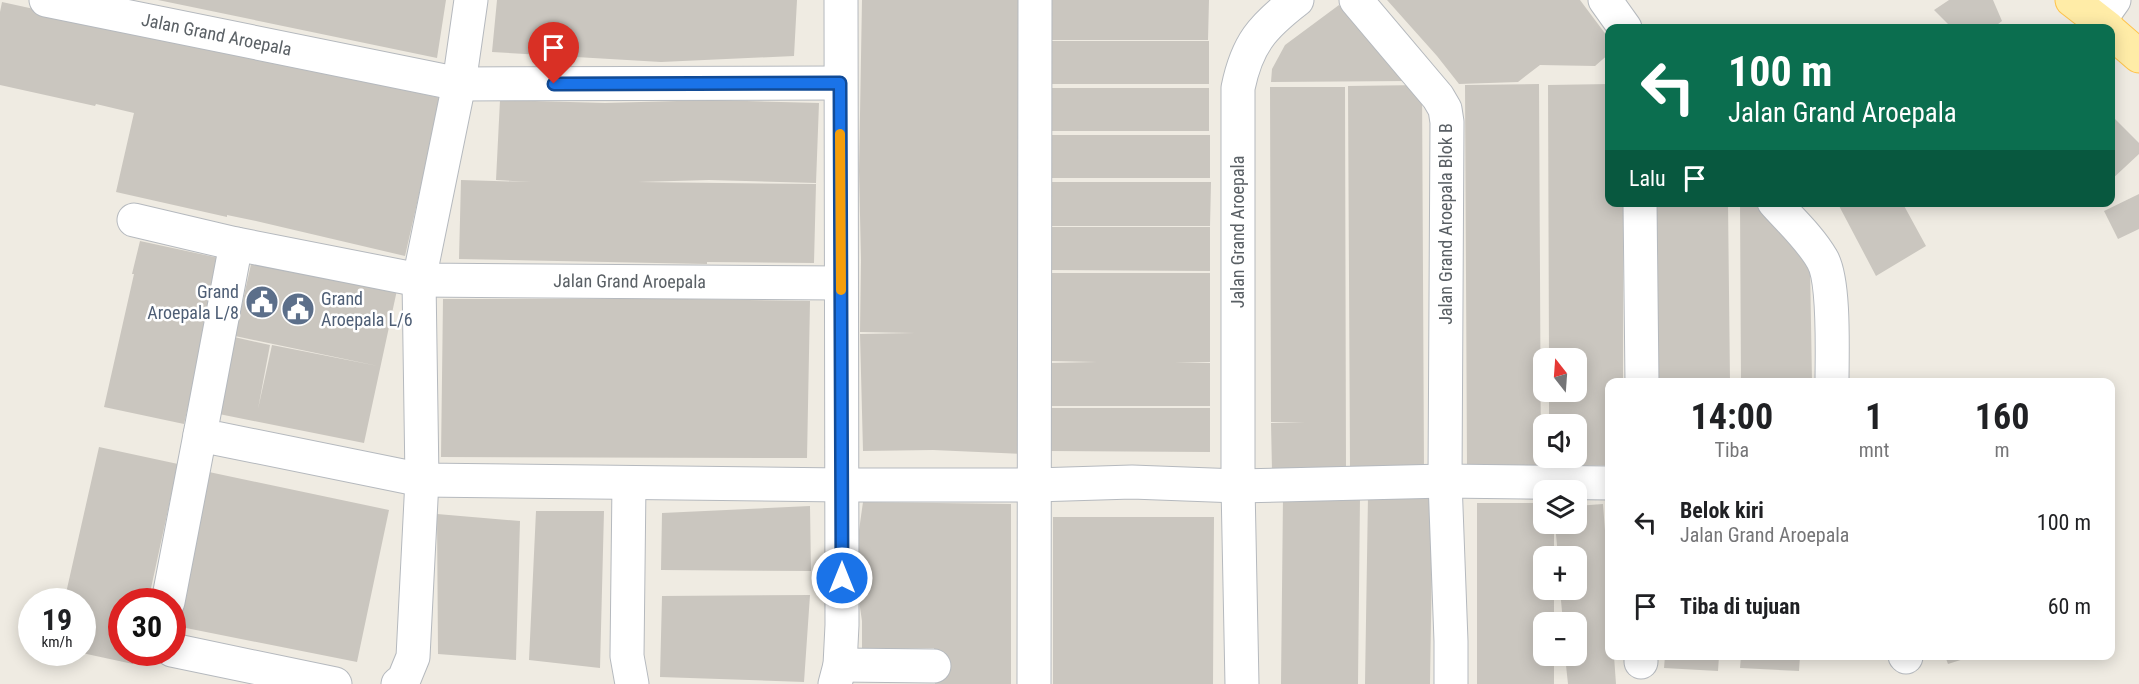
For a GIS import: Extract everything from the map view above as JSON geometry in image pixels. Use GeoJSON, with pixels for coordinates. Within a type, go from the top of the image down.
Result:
{"type":"FeatureCollection","features":[{"type":"Feature","properties":{"kind":"main road"},"geometry":{"type":"LineString","coordinates":[[2072,0],[2108,20]]}},
{"type":"Feature","properties":{"kind":"main road"},"geometry":{"type":"LineString","coordinates":[[2115,28],[2139,56]]}},
{"type":"Feature","properties":{"kind":"street","name":"Jalan Grand Aroepala"},"geometry":{"type":"LineString","coordinates":[[46,0],[459,84],[840,83]]}},
{"type":"Feature","properties":{"kind":"street"},"geometry":{"type":"LineString","coordinates":[[398,684],[404,679],[413,657],[422,480],[419,280],[459,84],[471,0]]}},
{"type":"Feature","properties":{"kind":"street"},"geometry":{"type":"LineString","coordinates":[[841,0],[842,625],[837,675],[934,666]]}},
{"type":"Feature","properties":{"kind":"street"},"geometry":{"type":"LineString","coordinates":[[1035,0],[1035,684]]}},
{"type":"Feature","properties":{"kind":"street","name":"Jalan Grand Aroepala"},"geometry":{"type":"LineString","coordinates":[[1242,684],[1238,486],[1238,88],[1249,48],[1264,29],[1297,0]]}},
{"type":"Feature","properties":{"kind":"street","name":"Jalan Grand Aroepala Blok B"},"geometry":{"type":"LineString","coordinates":[[1356,0],[1438,96],[1445,109],[1448,122],[1445,481]]}},
{"type":"Feature","properties":{"kind":"street"},"geometry":{"type":"LineString","coordinates":[[1605,0],[1622,24]]}},
{"type":"Feature","properties":{"kind":"street"},"geometry":{"type":"LineString","coordinates":[[1640,207],[1642,378]]}},
{"type":"Feature","properties":{"kind":"street"},"geometry":{"type":"LineString","coordinates":[[1778,207],[1817,251],[1826,268],[1830,296],[1832,378]]}},
{"type":"Feature","properties":{"kind":"street","name":"Jalan Grand Aroepala"},"geometry":{"type":"LineString","coordinates":[[134,220],[419,280],[841,283]]}},
{"type":"Feature","properties":{"kind":"street"},"geometry":{"type":"LineString","coordinates":[[171,588],[237,243]]}},
{"type":"Feature","properties":{"kind":"street"},"geometry":{"type":"LineString","coordinates":[[200,435],[422,480],[842,485],[1035,485],[1132,482],[1238,486],[1445,481],[1605,483]]}},
{"type":"Feature","properties":{"kind":"street"},"geometry":{"type":"LineString","coordinates":[[1445,481],[1451,684]]}},
{"type":"Feature","properties":{"kind":"street"},"geometry":{"type":"LineString","coordinates":[[629,483],[627,656],[632,684]]}},
{"type":"Feature","properties":{"kind":"street"},"geometry":{"type":"LineString","coordinates":[[186,653],[334,684]]}},
{"type":"Feature","properties":{"kind":"building"},"geometry":{"type":"Polygon","coordinates":[[[158,0],[446,0],[437,58],[158,0]]]}},
{"type":"Feature","properties":{"kind":"building"},"geometry":{"type":"Polygon","coordinates":[[[497,0],[797,0],[794,56],[661,62],[492,52],[497,0]]]}},
{"type":"Feature","properties":{"kind":"building"},"geometry":{"type":"Polygon","coordinates":[[[862,0],[1021,0],[1026,454],[933,450],[863,451],[860,334],[915,333],[860,332],[859,171],[862,0]]]}},
{"type":"Feature","properties":{"kind":"building"},"geometry":{"type":"Polygon","coordinates":[[[1049,0],[1209,0],[1208,40],[1049,40],[1049,0]]]}},
{"type":"Feature","properties":{"kind":"building"},"geometry":{"type":"Polygon","coordinates":[[[1387,0],[1580,0],[1605,33],[1605,57],[1595,66],[1540,65],[1518,82],[1459,84],[1387,0]]]}},
{"type":"Feature","properties":{"kind":"building"},"geometry":{"type":"Polygon","coordinates":[[[1949,0],[1993,0],[2002,21],[1998,24],[1948,24],[1934,10],[1949,0]]]}},
{"type":"Feature","properties":{"kind":"building"},"geometry":{"type":"Polygon","coordinates":[[[2,2],[441,98],[405,256],[256,221],[227,215],[227,217],[116,192],[134,113],[0,85],[2,2]]]}},
{"type":"Feature","properties":{"kind":"building"},"geometry":{"type":"Polygon","coordinates":[[[1339,5],[1407,81],[1271,82],[1272,69],[1285,45],[1339,5]]]}},
{"type":"Feature","properties":{"kind":"building"},"geometry":{"type":"Polygon","coordinates":[[[1048,41],[1209,41],[1209,84],[1048,84],[1048,41]]]}},
{"type":"Feature","properties":{"kind":"building"},"geometry":{"type":"Polygon","coordinates":[[[1539,84],[1540,348],[1533,348],[1533,402],[1541,402],[1541,414],[1533,414],[1533,466],[1467,467],[1465,85],[1539,84]]]}},
{"type":"Feature","properties":{"kind":"building"},"geometry":{"type":"Polygon","coordinates":[[[1605,84],[1605,207],[1623,207],[1623,378],[1605,378],[1605,465],[1587,465],[1587,414],[1549,414],[1549,402],[1587,402],[1587,348],[1549,348],[1548,85],[1605,84]]]}},
{"type":"Feature","properties":{"kind":"building"},"geometry":{"type":"Polygon","coordinates":[[[1422,85],[1424,468],[1350,469],[1348,86],[1422,85]]]}},
{"type":"Feature","properties":{"kind":"building"},"geometry":{"type":"Polygon","coordinates":[[[1270,87],[1345,87],[1346,470],[1272,471],[1271,423],[1305,423],[1271,422],[1270,87]]]}},
{"type":"Feature","properties":{"kind":"building"},"geometry":{"type":"Polygon","coordinates":[[[1049,88],[1209,88],[1209,131],[1048,131],[1049,88]]]}},
{"type":"Feature","properties":{"kind":"building"},"geometry":{"type":"Polygon","coordinates":[[[500,100],[605,103],[713,100],[819,103],[816,183],[709,180],[638,182],[816,184],[814,263],[707,262],[707,264],[459,259],[461,180],[532,182],[496,180],[500,100]]]}},
{"type":"Feature","properties":{"kind":"building"},"geometry":{"type":"Polygon","coordinates":[[[2115,119],[2139,143],[2139,154],[2115,176],[2115,119]]]}},
{"type":"Feature","properties":{"kind":"building"},"geometry":{"type":"Polygon","coordinates":[[[1050,135],[1210,135],[1210,178],[1050,178],[1050,135]]]}},
{"type":"Feature","properties":{"kind":"building"},"geometry":{"type":"Polygon","coordinates":[[[1050,182],[1211,182],[1210,226],[1050,226],[1050,182]]]}},
{"type":"Feature","properties":{"kind":"building"},"geometry":{"type":"Polygon","coordinates":[[[2139,194],[2139,229],[2118,239],[2104,211],[2139,194]]]}},
{"type":"Feature","properties":{"kind":"building"},"geometry":{"type":"Polygon","coordinates":[[[1651,207],[1728,207],[1730,378],[1653,378],[1651,207]]]}},
{"type":"Feature","properties":{"kind":"building"},"geometry":{"type":"Polygon","coordinates":[[[1740,207],[1759,207],[1810,264],[1812,378],[1741,378],[1740,207]]]}},
{"type":"Feature","properties":{"kind":"building"},"geometry":{"type":"Polygon","coordinates":[[[1840,207],[1905,207],[1926,246],[1876,276],[1840,207]]]}},
{"type":"Feature","properties":{"kind":"building"},"geometry":{"type":"Polygon","coordinates":[[[1050,227],[1210,227],[1210,271],[1049,270],[1050,227]]]}},
{"type":"Feature","properties":{"kind":"building"},"geometry":{"type":"Polygon","coordinates":[[[140,241],[219,258],[207,325],[184,424],[104,407],[140,241]]]}},
{"type":"Feature","properties":{"kind":"building"},"geometry":{"type":"Polygon","coordinates":[[[252,260],[397,290],[364,443],[219,414],[234,337],[270,345],[258,409],[272,345],[378,366],[235,336],[252,260]]]}},
{"type":"Feature","properties":{"kind":"building"},"geometry":{"type":"Polygon","coordinates":[[[1050,273],[1210,273],[1210,362],[1175,362],[1210,363],[1210,406],[1049,406],[1049,363],[1097,362],[1050,361],[1050,273]]]}},
{"type":"Feature","properties":{"kind":"building"},"geometry":{"type":"Polygon","coordinates":[[[443,299],[810,301],[807,458],[441,457],[443,299]]]}},
{"type":"Feature","properties":{"kind":"building"},"geometry":{"type":"Polygon","coordinates":[[[1050,408],[1210,408],[1210,452],[1050,451],[1050,408]]]}},
{"type":"Feature","properties":{"kind":"building"},"geometry":{"type":"Polygon","coordinates":[[[99,447],[178,464],[151,588],[108,588],[108,659],[96,656],[96,588],[67,588],[99,447]]]}},
{"type":"Feature","properties":{"kind":"building"},"geometry":{"type":"Polygon","coordinates":[[[209,472],[389,510],[357,662],[186,628],[186,588],[184,588],[209,472]]]}},
{"type":"Feature","properties":{"kind":"building"},"geometry":{"type":"Polygon","coordinates":[[[1368,496],[1433,496],[1430,684],[1365,684],[1368,496]]]}},
{"type":"Feature","properties":{"kind":"building"},"geometry":{"type":"Polygon","coordinates":[[[1283,497],[1360,497],[1358,684],[1281,684],[1283,497]]]}},
{"type":"Feature","properties":{"kind":"building"},"geometry":{"type":"Polygon","coordinates":[[[863,502],[1011,504],[1011,684],[935,684],[934,648],[862,649],[862,621],[854,566],[863,502]]]}},
{"type":"Feature","properties":{"kind":"building"},"geometry":{"type":"Polygon","coordinates":[[[1477,503],[1533,503],[1533,534],[1554,534],[1554,546],[1533,546],[1533,600],[1554,600],[1554,612],[1533,612],[1533,666],[1554,666],[1554,684],[1477,684],[1477,503]]]}},
{"type":"Feature","properties":{"kind":"building"},"geometry":{"type":"Polygon","coordinates":[[[1603,504],[1605,660],[1614,660],[1616,684],[1568,684],[1566,666],[1587,666],[1587,612],[1562,612],[1561,600],[1587,600],[1587,546],[1557,546],[1556,534],[1587,534],[1587,505],[1603,504]]]}},
{"type":"Feature","properties":{"kind":"building"},"geometry":{"type":"Polygon","coordinates":[[[810,506],[811,571],[661,570],[662,513],[810,506]]]}},
{"type":"Feature","properties":{"kind":"building"},"geometry":{"type":"Polygon","coordinates":[[[536,511],[604,511],[600,668],[529,660],[536,511]]]}},
{"type":"Feature","properties":{"kind":"building"},"geometry":{"type":"Polygon","coordinates":[[[437,514],[520,521],[516,660],[438,654],[437,514]]]}},
{"type":"Feature","properties":{"kind":"building"},"geometry":{"type":"Polygon","coordinates":[[[1053,517],[1214,517],[1213,684],[1053,684],[1053,517]]]}},
{"type":"Feature","properties":{"kind":"building"},"geometry":{"type":"Polygon","coordinates":[[[810,595],[804,682],[660,677],[662,596],[810,595]]]}},
{"type":"Feature","properties":{"kind":"building"},"geometry":{"type":"Polygon","coordinates":[[[1665,660],[1719,660],[1718,671],[1664,668],[1665,660]]]}},
{"type":"Feature","properties":{"kind":"building"},"geometry":{"type":"Polygon","coordinates":[[[1741,660],[1800,660],[1799,671],[1740,668],[1741,660]]]}},
{"type":"Feature","properties":{"kind":"building"},"geometry":{"type":"Polygon","coordinates":[[[1946,660],[1960,660],[1948,664],[1946,660]]]}},
{"type":"Feature","properties":{"kind":"slow traffic"},"geometry":{"type":"LineString","coordinates":[[840,134],[841,290]]}},
{"type":"Feature","properties":{"kind":"place","name":"Grand Aroepala L/8"},"geometry":{"type":"Point","coordinates":[262,302]}},
{"type":"Feature","properties":{"kind":"place","name":"Grand Aroepala L/6"},"geometry":{"type":"Point","coordinates":[298,309]}},
{"type":"Feature","properties":{"kind":"route"},"geometry":{"type":"LineString","coordinates":[[554,84],[840,83],[842,578]]}}]}
